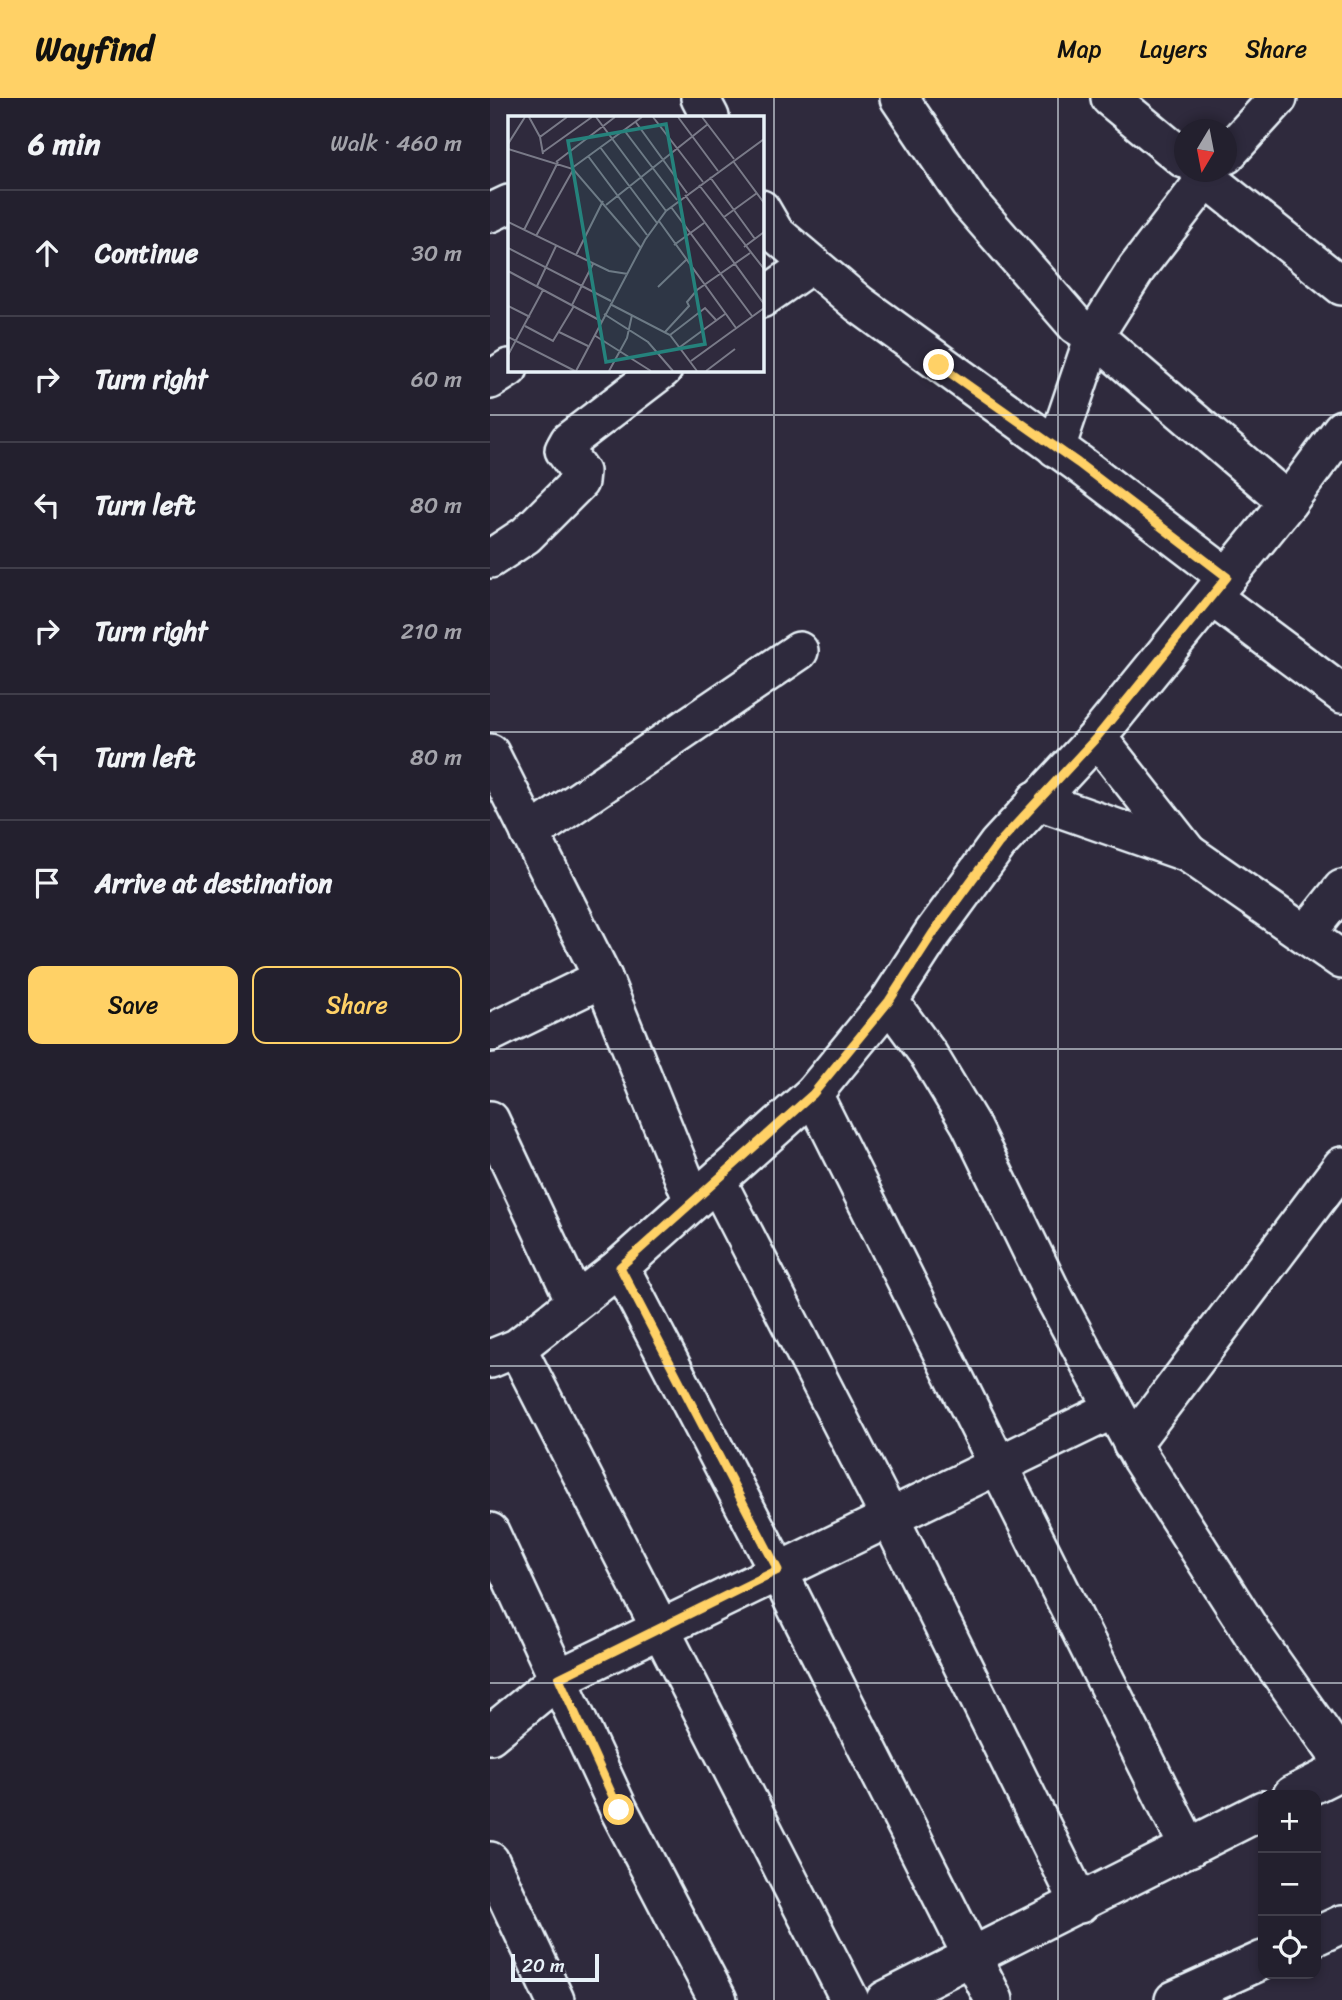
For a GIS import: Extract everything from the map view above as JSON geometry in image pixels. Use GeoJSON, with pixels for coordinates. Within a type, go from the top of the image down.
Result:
{"type":"FeatureCollection","features":[{"type":"Feature","properties":{"kind":"street"},"geometry":{"type":"LineString","coordinates":[[899,98],[969,202],[1076,325],[1094,336],[1288,502]]}},
{"type":"Feature","properties":{"kind":"street"},"geometry":{"type":"LineString","coordinates":[[1110,98],[1174,144]]}},
{"type":"Feature","properties":{"kind":"street"},"geometry":{"type":"LineString","coordinates":[[1237,137],[1278,98]]}},
{"type":"Feature","properties":{"kind":"street"},"geometry":{"type":"LineString","coordinates":[[1056,448],[1094,336],[1136,268],[1196,182]]}},
{"type":"Feature","properties":{"kind":"street"},"geometry":{"type":"LineString","coordinates":[[1223,182],[1342,286]]}},
{"type":"Feature","properties":{"kind":"street"},"geometry":{"type":"LineString","coordinates":[[490,213],[508,204]]}},
{"type":"Feature","properties":{"kind":"street"},"geometry":{"type":"LineString","coordinates":[[766,228],[929,357],[1056,448],[1342,694]]}},
{"type":"Feature","properties":{"kind":"street"},"geometry":{"type":"LineString","coordinates":[[763,298],[810,265]]}},
{"type":"Feature","properties":{"kind":"street"},"geometry":{"type":"LineString","coordinates":[[490,380],[508,369]]}},
{"type":"Feature","properties":{"kind":"street"},"geometry":{"type":"LineString","coordinates":[[490,559],[526,535],[579,482],[580,472],[564,450],[569,441],[660,371]]}},
{"type":"Feature","properties":{"kind":"street"},"geometry":{"type":"LineString","coordinates":[[849,2000],[659,1629],[503,1353],[620,1267],[813,1094],[889,1001],[933,933],[998,844],[1097,737],[1338,444]]}},
{"type":"Feature","properties":{"kind":"street"},"geometry":{"type":"LineString","coordinates":[[530,834],[799,651]]}},
{"type":"Feature","properties":{"kind":"street"},"geometry":{"type":"LineString","coordinates":[[1097,737],[1188,853]]}},
{"type":"Feature","properties":{"kind":"street"},"geometry":{"type":"LineString","coordinates":[[490,753],[603,978],[705,1191],[890,1516],[1080,1904]]}},
{"type":"Feature","properties":{"kind":"street"},"geometry":{"type":"LineString","coordinates":[[1036,800],[1188,853],[1307,933],[1342,960]]}},
{"type":"Feature","properties":{"kind":"street"},"geometry":{"type":"LineString","coordinates":[[1307,933],[1342,889]]}},
{"type":"Feature","properties":{"kind":"street"},"geometry":{"type":"LineString","coordinates":[[490,1033],[603,978]]}},
{"type":"Feature","properties":{"kind":"street"},"geometry":{"type":"LineString","coordinates":[[889,1001],[928,1054],[970,1124],[1055,1299],[1132,1444],[1256,1639],[1340,1757],[1299,1790]]}},
{"type":"Feature","properties":{"kind":"street"},"geometry":{"type":"LineString","coordinates":[[813,1094],[1189,1848]]}},
{"type":"Feature","properties":{"kind":"street"},"geometry":{"type":"LineString","coordinates":[[490,1120],[575,1301]]}},
{"type":"Feature","properties":{"kind":"street"},"geometry":{"type":"LineString","coordinates":[[1132,1444],[1342,1166]]}},
{"type":"Feature","properties":{"kind":"street"},"geometry":{"type":"LineString","coordinates":[[620,1267],[778,1570],[994,2000]]}},
{"type":"Feature","properties":{"kind":"street"},"geometry":{"type":"LineString","coordinates":[[490,1735],[559,1678],[1114,1409]]}},
{"type":"Feature","properties":{"kind":"street"},"geometry":{"type":"LineString","coordinates":[[490,1532],[619,1810],[718,2000]]}},
{"type":"Feature","properties":{"kind":"street"},"geometry":{"type":"LineString","coordinates":[[885,2000],[1258,1813]]}},
{"type":"Feature","properties":{"kind":"street"},"geometry":{"type":"LineString","coordinates":[[490,1861],[555,2000]]}},
{"type":"Feature","properties":{"kind":"street"},"geometry":{"type":"LineString","coordinates":[[1321,1934],[1342,1924]]}},
{"type":"Feature","properties":{"kind":"street"},"geometry":{"type":"LineString","coordinates":[[1174,2000],[1258,1962]]}},
{"type":"Feature","properties":{"kind":"route"},"geometry":{"type":"LineString","coordinates":[[619,1810],[559,1678],[778,1570],[620,1267],[813,1094],[889,1001],[933,933],[998,844],[1097,737],[1227,577],[1078,463],[939,365]]}}]}
